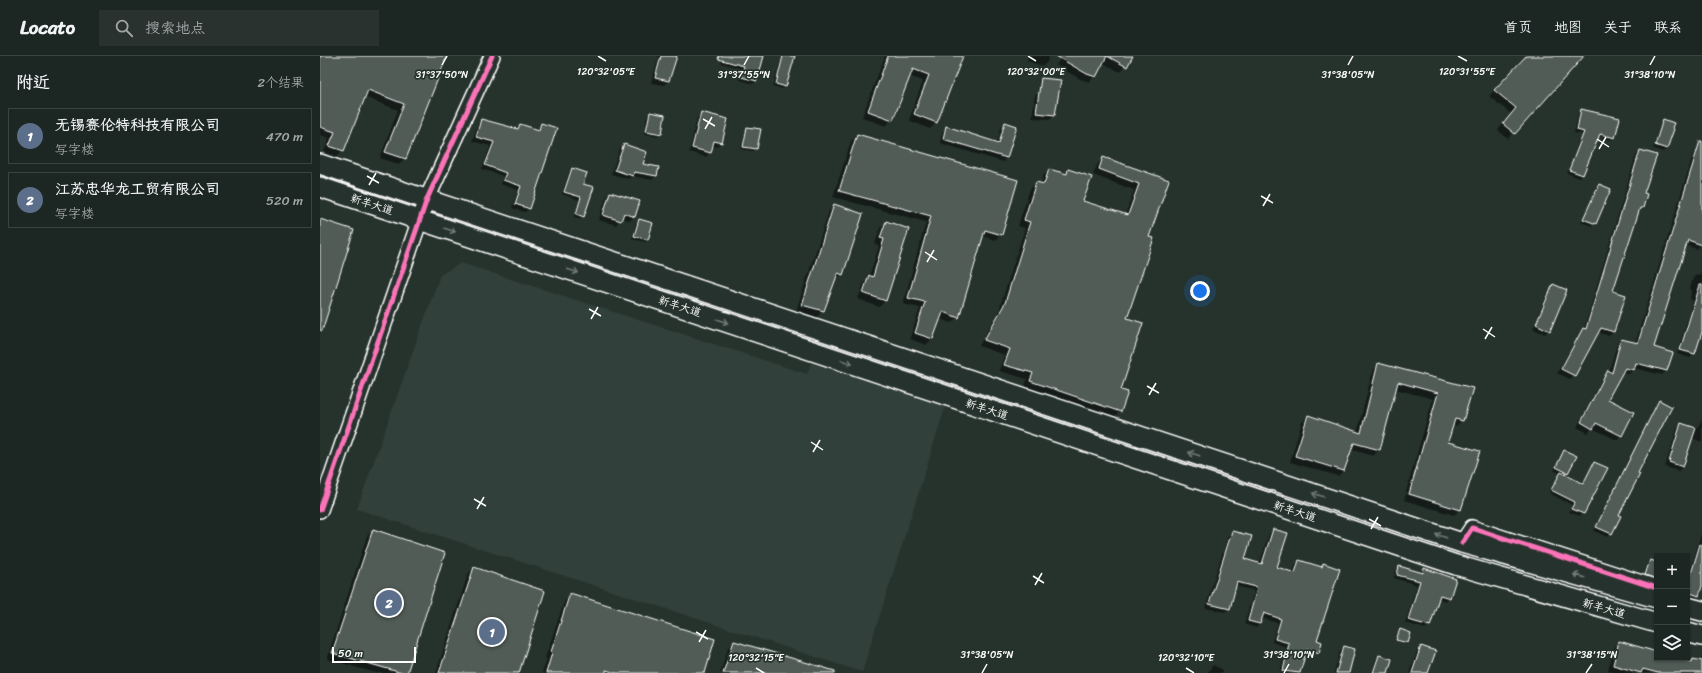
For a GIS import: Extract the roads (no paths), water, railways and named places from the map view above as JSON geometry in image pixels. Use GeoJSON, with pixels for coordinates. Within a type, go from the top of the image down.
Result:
{"type":"FeatureCollection","features":[{"type":"Feature","properties":{"kind":"main road","name":"新羊大道"},"geometry":{"type":"LineString","coordinates":[[320,164],[1462,542],[1654,597]]}},
{"type":"Feature","properties":{"kind":"main road","name":"新羊大道"},"geometry":{"type":"LineString","coordinates":[[320,187],[1456,565],[1654,622]]}},
{"type":"Feature","properties":{"kind":"main road"},"geometry":{"type":"LineString","coordinates":[[1690,608],[1702,611]]}},
{"type":"Feature","properties":{"kind":"main road"},"geometry":{"type":"LineString","coordinates":[[1690,633],[1702,636]]}},
{"type":"Feature","properties":{"kind":"street"},"geometry":{"type":"LineString","coordinates":[[320,510],[427,199],[492,56]]}},
{"type":"Feature","properties":{"kind":"street"},"geometry":{"type":"LineString","coordinates":[[1462,542],[1472,528],[1654,587]]}},
{"type":"Feature","properties":{"kind":"place","name":"江苏忠华龙工贸有限公司"},"geometry":{"type":"Point","coordinates":[389,603]}},
{"type":"Feature","properties":{"kind":"place","name":"无锡赛伦特科技有限公司"},"geometry":{"type":"Point","coordinates":[492,632]}}]}
